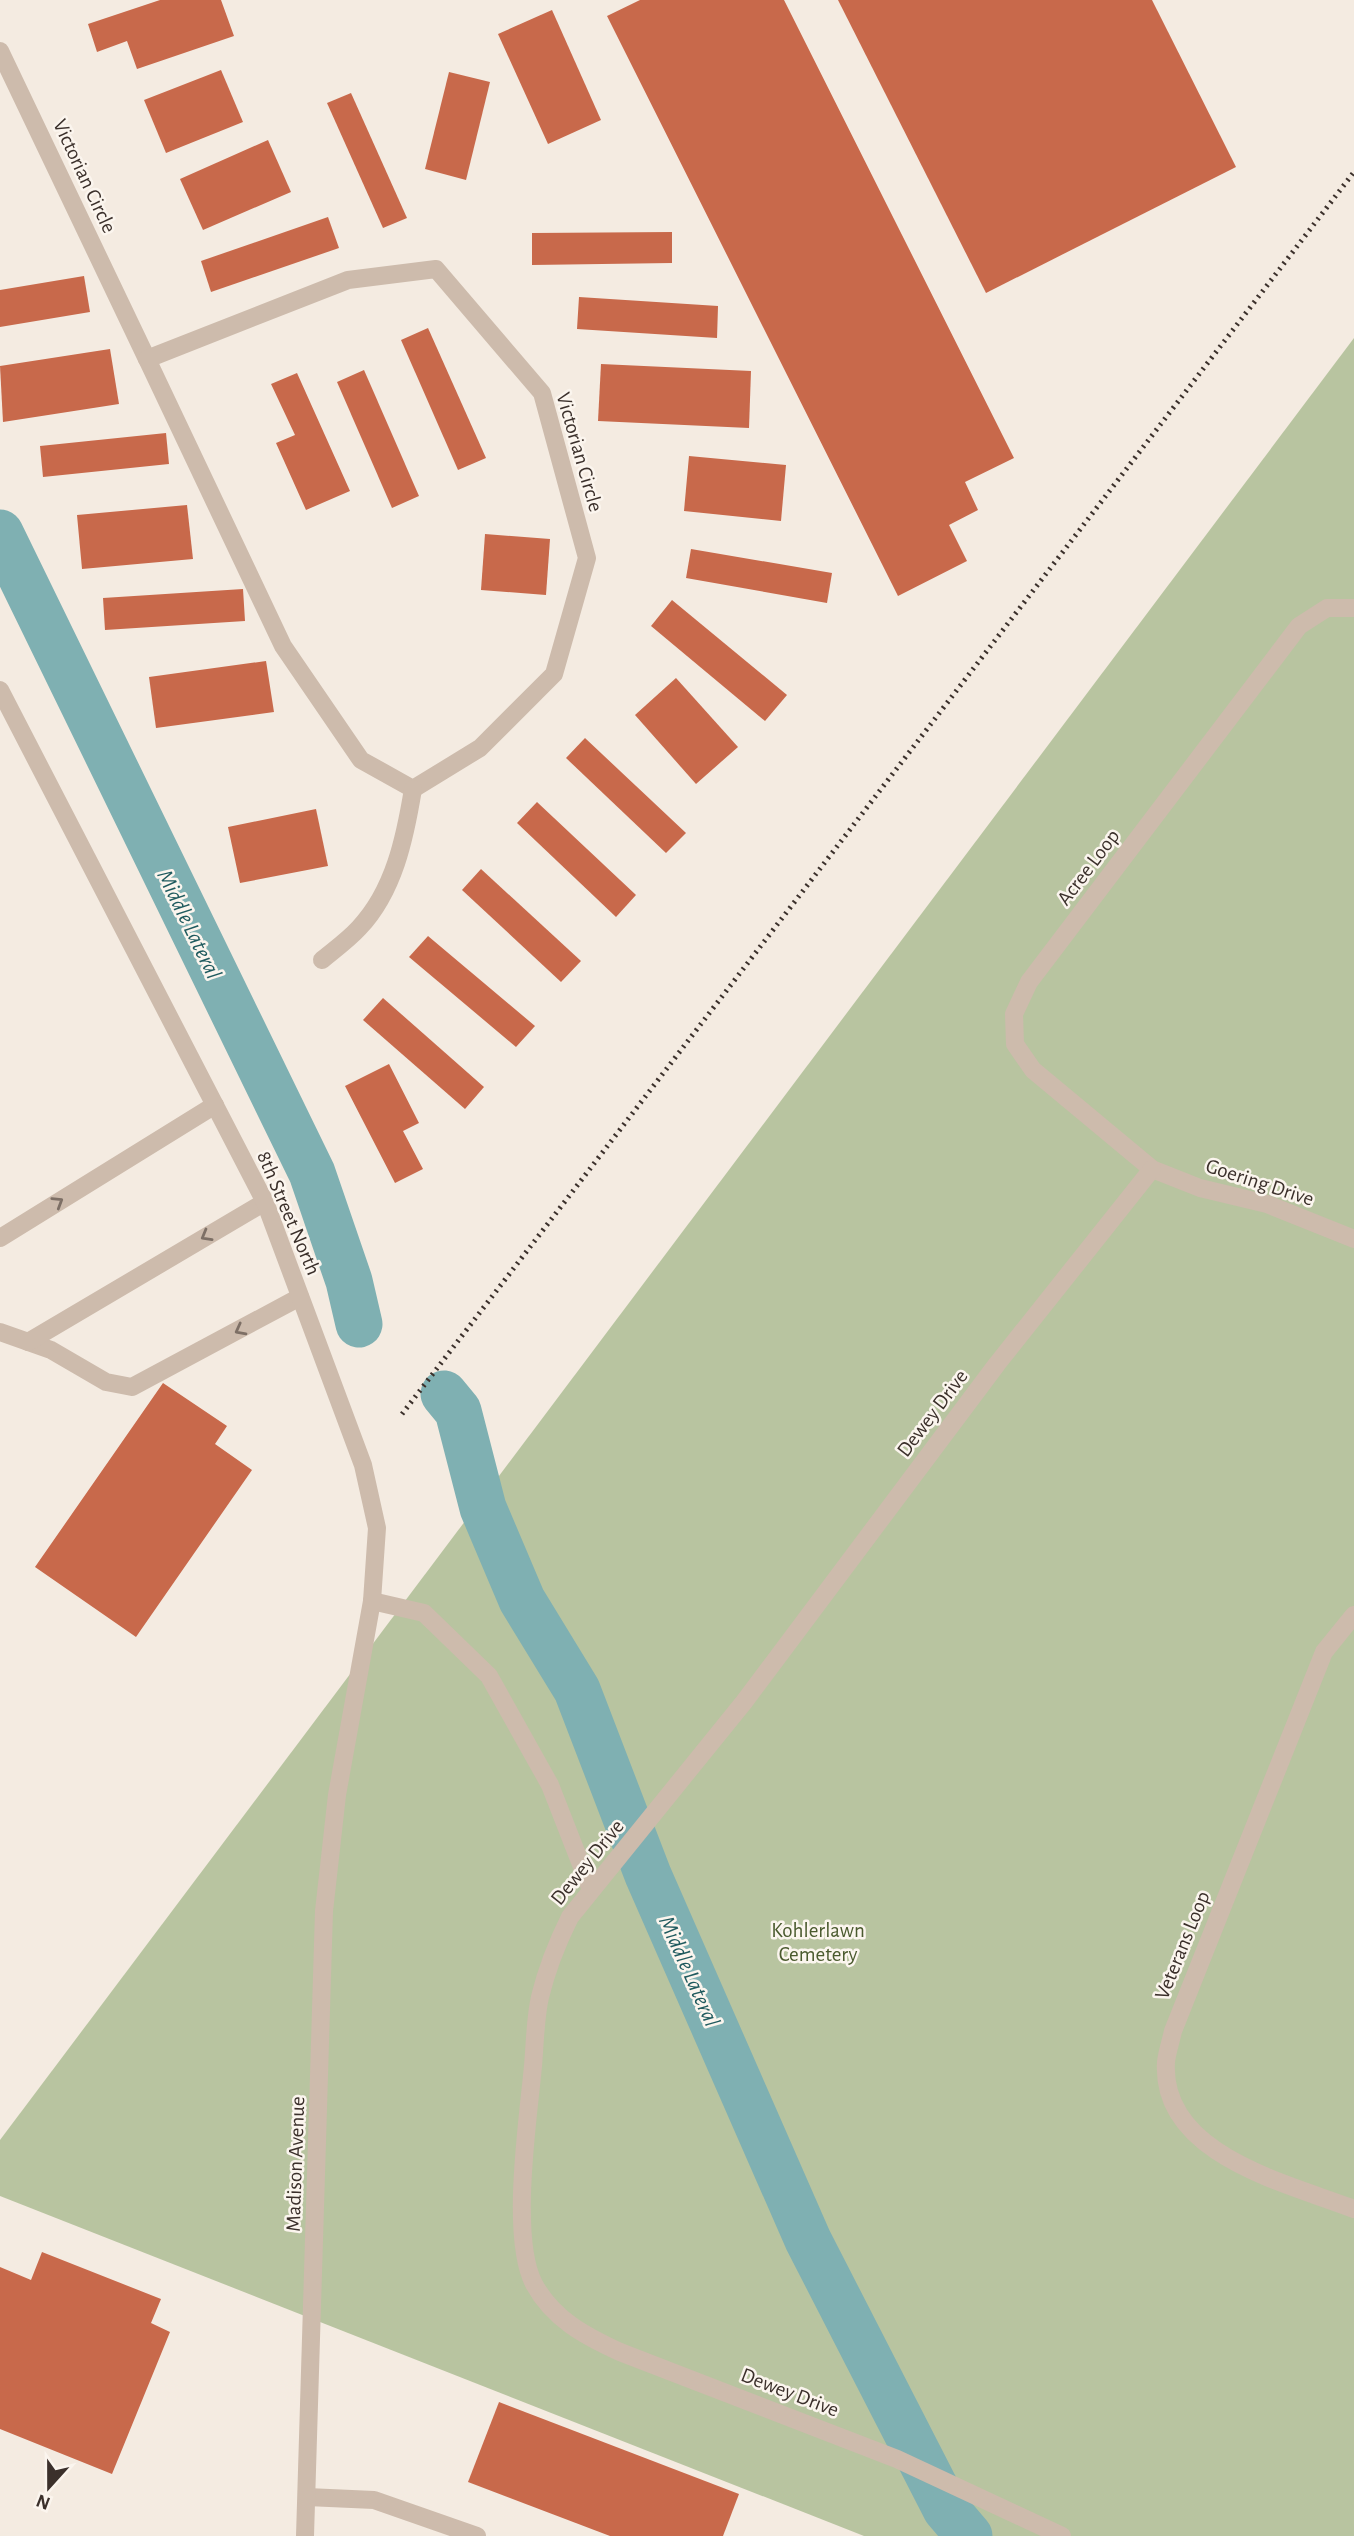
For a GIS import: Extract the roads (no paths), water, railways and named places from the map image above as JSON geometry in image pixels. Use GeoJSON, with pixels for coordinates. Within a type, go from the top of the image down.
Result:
{"type":"FeatureCollection","features":[{"type":"Feature","properties":{"kind":"street","name":"Victorian Circle"},"geometry":{"type":"LineString","coordinates":[[0,51],[283,646],[360,760],[412,789],[480,748],[554,674],[587,558],[542,393],[436,269],[348,280],[147,359]]}},
{"type":"Feature","properties":{"kind":"street","name":"Acree Loop"},"geometry":{"type":"LineString","coordinates":[[1152,1169],[1033,1070],[1015,1044],[1014,1014],[1029,982],[1299,626],[1327,608],[1354,608]]}},
{"type":"Feature","properties":{"kind":"street","name":"8th Street North"},"geometry":{"type":"LineString","coordinates":[[0,690],[265,1202],[363,1465],[377,1528],[372,1601],[337,1795]]}},
{"type":"Feature","properties":{"kind":"street"},"geometry":{"type":"LineString","coordinates":[[322,960],[359,928],[386,890],[405,836],[412,789]]}},
{"type":"Feature","properties":{"kind":"street"},"geometry":{"type":"LineString","coordinates":[[0,1238],[215,1105]]}},
{"type":"Feature","properties":{"kind":"street","name":"Goering Drive"},"geometry":{"type":"LineString","coordinates":[[1152,1169],[1200,1188],[1267,1204],[1354,1239]]}},
{"type":"Feature","properties":{"kind":"street","name":"Dewey Drive"},"geometry":{"type":"LineString","coordinates":[[1062,2536],[897,2459],[584,2336],[554,2313],[533,2283],[524,2252],[522,2218],[539,2001],[551,1956],[570,1917],[744,1702],[997,1364],[1152,1169]]}},
{"type":"Feature","properties":{"kind":"street"},"geometry":{"type":"LineString","coordinates":[[28,1342],[265,1202]]}},
{"type":"Feature","properties":{"kind":"street"},"geometry":{"type":"LineString","coordinates":[[0,1332],[51,1350],[106,1382],[132,1387],[300,1297]]}},
{"type":"Feature","properties":{"kind":"street"},"geometry":{"type":"LineString","coordinates":[[372,1601],[424,1613],[489,1676],[550,1785],[591,1889]]}},
{"type":"Feature","properties":{"kind":"street","name":"Veterans Loop"},"geometry":{"type":"LineString","coordinates":[[1354,1615],[1324,1651],[1173,2031],[1166,2063],[1168,2086],[1176,2109],[1188,2129],[1206,2145],[1240,2165],[1354,2209]]}},
{"type":"Feature","properties":{"kind":"street","name":"Madison Avenue"},"geometry":{"type":"LineString","coordinates":[[305,2536],[324,1911],[337,1795]]}},
{"type":"Feature","properties":{"kind":"street"},"geometry":{"type":"LineString","coordinates":[[307,2497],[374,2500],[477,2536]]}},
{"type":"Feature","properties":{"kind":"waterway","name":"Middle Lateral"},"geometry":{"type":"LineString","coordinates":[[0,533],[312,1173],[349,1281],[359,1324]]}},
{"type":"Feature","properties":{"kind":"waterway","name":"Middle Lateral"},"geometry":{"type":"LineString","coordinates":[[444,1394],[458,1411],[483,1508],[522,1600],[577,1690],[648,1875],[808,2240],[946,2509],[969,2536]]}},
{"type":"Feature","properties":{"kind":"railway"},"geometry":{"type":"LineString","coordinates":[[402,1414],[1354,172]]}},
{"type":"Feature","properties":{"kind":"park label","name":"Kohlerlawn Cemetery"},"geometry":{"type":"Point","coordinates":[818,1942]}}]}
